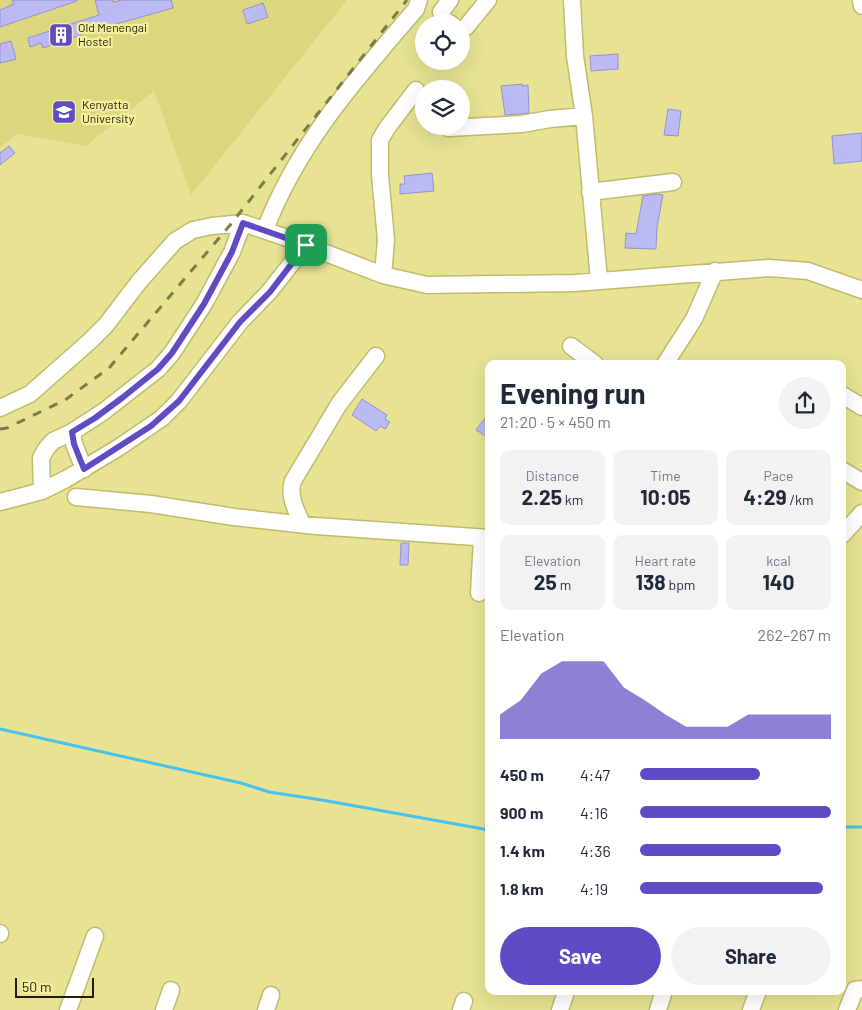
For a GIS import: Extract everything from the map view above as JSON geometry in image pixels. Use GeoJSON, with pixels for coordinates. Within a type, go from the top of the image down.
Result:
{"type":"FeatureCollection","features":[{"type":"Feature","properties":{"kind":"street"},"geometry":{"type":"LineString","coordinates":[[265,230],[278,197],[318,129],[363,68],[416,9],[420,0]]}},
{"type":"Feature","properties":{"kind":"street"},"geometry":{"type":"LineString","coordinates":[[442,15],[441,12],[450,0]]}},
{"type":"Feature","properties":{"kind":"street"},"geometry":{"type":"LineString","coordinates":[[470,22],[488,0]]}},
{"type":"Feature","properties":{"kind":"street"},"geometry":{"type":"LineString","coordinates":[[572,0],[598,280]]}},
{"type":"Feature","properties":{"kind":"street"},"geometry":{"type":"LineString","coordinates":[[861,0],[862,6]]}},
{"type":"Feature","properties":{"kind":"street"},"geometry":{"type":"LineString","coordinates":[[383,276],[386,240],[380,174],[380,140],[386,128],[415,91]]}},
{"type":"Feature","properties":{"kind":"street"},"geometry":{"type":"LineString","coordinates":[[470,127],[522,124],[550,118],[584,116]]}},
{"type":"Feature","properties":{"kind":"street"},"geometry":{"type":"LineString","coordinates":[[590,192],[673,182]]}},
{"type":"Feature","properties":{"kind":"street"},"geometry":{"type":"LineString","coordinates":[[42,491],[41,458],[53,440],[72,432],[95,418],[158,369],[172,353],[204,304],[232,252],[243,223]]}},
{"type":"Feature","properties":{"kind":"street"},"geometry":{"type":"LineString","coordinates":[[0,408],[30,394],[84,347],[106,325],[138,282],[175,241],[193,230],[243,223],[306,245],[383,276],[427,284],[503,285],[769,268],[808,271],[862,290]]}},
{"type":"Feature","properties":{"kind":"street"},"geometry":{"type":"LineString","coordinates":[[0,502],[42,491],[84,469],[151,426],[179,401],[240,322],[270,292],[306,245]]}},
{"type":"Feature","properties":{"kind":"street"},"geometry":{"type":"LineString","coordinates":[[668,360],[694,320],[715,272]]}},
{"type":"Feature","properties":{"kind":"street"},"geometry":{"type":"LineString","coordinates":[[571,346],[590,360]]}},
{"type":"Feature","properties":{"kind":"street"},"geometry":{"type":"LineString","coordinates":[[302,524],[292,495],[293,481],[339,404],[376,356]]}},
{"type":"Feature","properties":{"kind":"street"},"geometry":{"type":"LineString","coordinates":[[846,397],[862,407]]}},
{"type":"Feature","properties":{"kind":"street"},"geometry":{"type":"LineString","coordinates":[[72,432],[74,444],[84,469]]}},
{"type":"Feature","properties":{"kind":"street"},"geometry":{"type":"LineString","coordinates":[[846,472],[862,482]]}},
{"type":"Feature","properties":{"kind":"street"},"geometry":{"type":"LineString","coordinates":[[76,497],[151,504],[234,517],[302,524],[485,538],[479,593]]}},
{"type":"Feature","properties":{"kind":"street"},"geometry":{"type":"LineString","coordinates":[[846,531],[862,513]]}},
{"type":"Feature","properties":{"kind":"street"},"geometry":{"type":"LineString","coordinates":[[68,1010],[95,936]]}},
{"type":"Feature","properties":{"kind":"street"},"geometry":{"type":"LineString","coordinates":[[846,1010],[855,990],[862,989]]}},
{"type":"Feature","properties":{"kind":"street"},"geometry":{"type":"LineString","coordinates":[[164,1010],[170,990]]}},
{"type":"Feature","properties":{"kind":"street"},"geometry":{"type":"LineString","coordinates":[[658,1010],[663,995]]}},
{"type":"Feature","properties":{"kind":"street"},"geometry":{"type":"LineString","coordinates":[[751,1010],[757,995]]}},
{"type":"Feature","properties":{"kind":"shaded area","name":"Kenyatta University"},"geometry":{"type":"Polygon","coordinates":[[[0,0],[347,0],[191,195],[154,91],[86,146],[18,134],[0,147],[0,0]]]}},
{"type":"Feature","properties":{"kind":"building"},"geometry":{"type":"Polygon","coordinates":[[[12,0],[77,1],[0,27],[0,10],[14,4],[12,0]]]}},
{"type":"Feature","properties":{"kind":"building"},"geometry":{"type":"Polygon","coordinates":[[[95,0],[113,0],[113,2],[122,0],[171,0],[173,8],[95,30],[43,48],[41,43],[30,47],[28,38],[99,15],[95,0]]]}},
{"type":"Feature","properties":{"kind":"building"},"geometry":{"type":"Polygon","coordinates":[[[263,3],[268,17],[247,24],[243,10],[263,3]]]}},
{"type":"Feature","properties":{"kind":"building"},"geometry":{"type":"Polygon","coordinates":[[[11,41],[16,59],[0,63],[0,44],[11,41]]]}},
{"type":"Feature","properties":{"kind":"building"},"geometry":{"type":"Polygon","coordinates":[[[618,54],[618,69],[591,71],[590,56],[618,54]]]}},
{"type":"Feature","properties":{"kind":"building"},"geometry":{"type":"Polygon","coordinates":[[[522,84],[522,86],[528,85],[529,113],[505,115],[501,86],[522,84]]]}},
{"type":"Feature","properties":{"kind":"building"},"geometry":{"type":"Polygon","coordinates":[[[668,109],[681,111],[678,136],[664,135],[668,109]]]}},
{"type":"Feature","properties":{"kind":"building"},"geometry":{"type":"Polygon","coordinates":[[[862,133],[862,161],[834,164],[832,136],[862,133]]]}},
{"type":"Feature","properties":{"kind":"building"},"geometry":{"type":"Polygon","coordinates":[[[9,146],[15,153],[0,165],[0,153],[9,146]]]}},
{"type":"Feature","properties":{"kind":"building"},"geometry":{"type":"Polygon","coordinates":[[[432,173],[434,191],[400,194],[400,184],[405,184],[404,176],[432,173]]]}},
{"type":"Feature","properties":{"kind":"building"},"geometry":{"type":"Polygon","coordinates":[[[663,195],[657,227],[656,249],[625,248],[626,233],[636,234],[643,196],[663,195]]]}},
{"type":"Feature","properties":{"kind":"building"},"geometry":{"type":"Polygon","coordinates":[[[362,399],[387,415],[385,419],[390,422],[385,429],[380,426],[376,431],[352,415],[362,399]]]}},
{"type":"Feature","properties":{"kind":"building"},"geometry":{"type":"Polygon","coordinates":[[[485,418],[485,436],[476,430],[485,418]]]}},
{"type":"Feature","properties":{"kind":"building"},"geometry":{"type":"Polygon","coordinates":[[[401,543],[409,543],[408,565],[400,565],[401,543]]]}},
{"type":"Feature","properties":{"kind":"waterway"},"geometry":{"type":"LineString","coordinates":[[0,729],[241,783],[269,792],[485,829]]}},
{"type":"Feature","properties":{"kind":"waterway"},"geometry":{"type":"LineString","coordinates":[[846,827],[862,827]]}},
{"type":"Feature","properties":{"kind":"railway"},"geometry":{"type":"LineString","coordinates":[[0,429],[7,428],[65,400],[109,368],[231,224],[407,0]]}},
{"type":"Feature","properties":{"kind":"place","name":"Old Menengai Hostel"},"geometry":{"type":"Point","coordinates":[61,35]}},
{"type":"Feature","properties":{"kind":"place","name":"Kenyatta University"},"geometry":{"type":"Point","coordinates":[64,112]}},
{"type":"Feature","properties":{"kind":"route"},"geometry":{"type":"LineString","coordinates":[[243,223],[306,245],[270,292],[240,322],[179,401],[151,426],[84,469],[74,444],[72,432],[122,398],[158,369],[172,353],[204,304],[217,276],[232,252],[243,223]]}}]}
